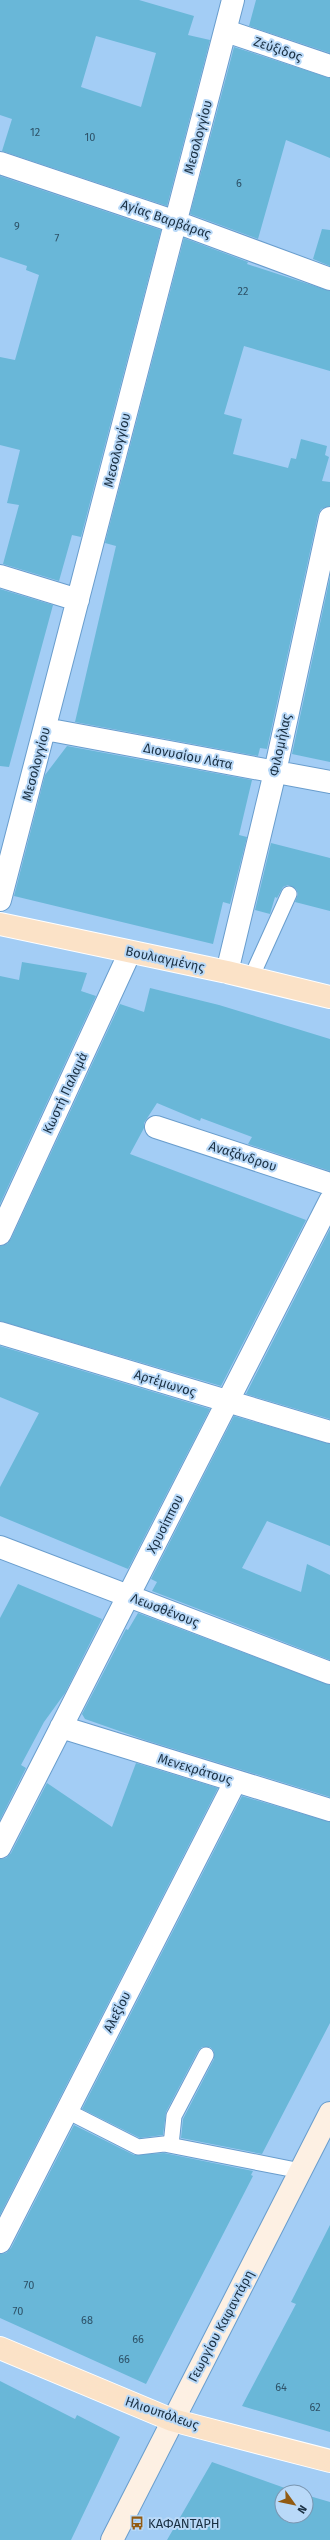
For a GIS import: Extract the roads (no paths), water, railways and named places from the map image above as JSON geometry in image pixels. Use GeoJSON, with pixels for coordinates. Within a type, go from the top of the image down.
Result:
{"type":"FeatureCollection","features":[{"type":"Feature","properties":{"kind":"main road","name":"Βουλιαγμένης"},"geometry":{"type":"LineString","coordinates":[[0,924],[227,972],[330,997]]}},
{"type":"Feature","properties":{"kind":"main road","name":"Ηλιουπόλεως"},"geometry":{"type":"LineString","coordinates":[[0,2348],[172,2420],[330,2461]]}},
{"type":"Feature","properties":{"kind":"street","name":"Μεσολογγίου"},"geometry":{"type":"LineString","coordinates":[[0,900],[226,32],[233,0]]}},
{"type":"Feature","properties":{"kind":"street","name":"Ζεύξιδος"},"geometry":{"type":"LineString","coordinates":[[226,32],[330,66]]}},
{"type":"Feature","properties":{"kind":"street","name":"Αγίας Βαρβάρας"},"geometry":{"type":"LineString","coordinates":[[0,164],[176,222],[330,279]]}},
{"type":"Feature","properties":{"kind":"street","name":"Φιλομήλας"},"geometry":{"type":"LineString","coordinates":[[227,972],[275,772],[330,518]]}},
{"type":"Feature","properties":{"kind":"street"},"geometry":{"type":"LineString","coordinates":[[0,576],[78,600]]}},
{"type":"Feature","properties":{"kind":"street","name":"Διονυσίου Λάτα"},"geometry":{"type":"LineString","coordinates":[[45,729],[330,782]]}},
{"type":"Feature","properties":{"kind":"street","name":"Κωστή Παλαμά"},"geometry":{"type":"LineString","coordinates":[[0,1234],[130,952]]}},
{"type":"Feature","properties":{"kind":"street","name":"Αναξάνδρου"},"geometry":{"type":"LineString","coordinates":[[156,1127],[330,1184]]}},
{"type":"Feature","properties":{"kind":"street","name":"Χρυσίππου"},"geometry":{"type":"LineString","coordinates":[[0,1847],[330,1201]]}},
{"type":"Feature","properties":{"kind":"street","name":"Αρτέμωνος"},"geometry":{"type":"LineString","coordinates":[[0,1333],[330,1432]]}},
{"type":"Feature","properties":{"kind":"street","name":"Λεωσθένους"},"geometry":{"type":"LineString","coordinates":[[0,1547],[330,1673]]}},
{"type":"Feature","properties":{"kind":"street","name":"Μενεκράτους"},"geometry":{"type":"LineString","coordinates":[[61,1727],[235,1782],[330,1810]]}},
{"type":"Feature","properties":{"kind":"street","name":"Αλεξίου"},"geometry":{"type":"LineString","coordinates":[[0,2242],[235,1782]]}},
{"type":"Feature","properties":{"kind":"street","name":"Γεωργίου Καφαντάρη"},"geometry":{"type":"LineString","coordinates":[[112,2540],[330,2113]]}},
{"type":"Feature","properties":{"kind":"lane"},"geometry":{"type":"LineString","coordinates":[[251,978],[289,894]]}},
{"type":"Feature","properties":{"kind":"lane"},"geometry":{"type":"LineString","coordinates":[[171,2145],[174,2116],[206,2055]]}},
{"type":"Feature","properties":{"kind":"lane"},"geometry":{"type":"LineString","coordinates":[[67,2111],[138,2147],[164,2144],[171,2145],[301,2172]]}},
{"type":"Feature","properties":{"kind":"place","name":"ΚΑΦΑΝΤΑΡΗ"},"geometry":{"type":"Point","coordinates":[137,2523]}}]}
